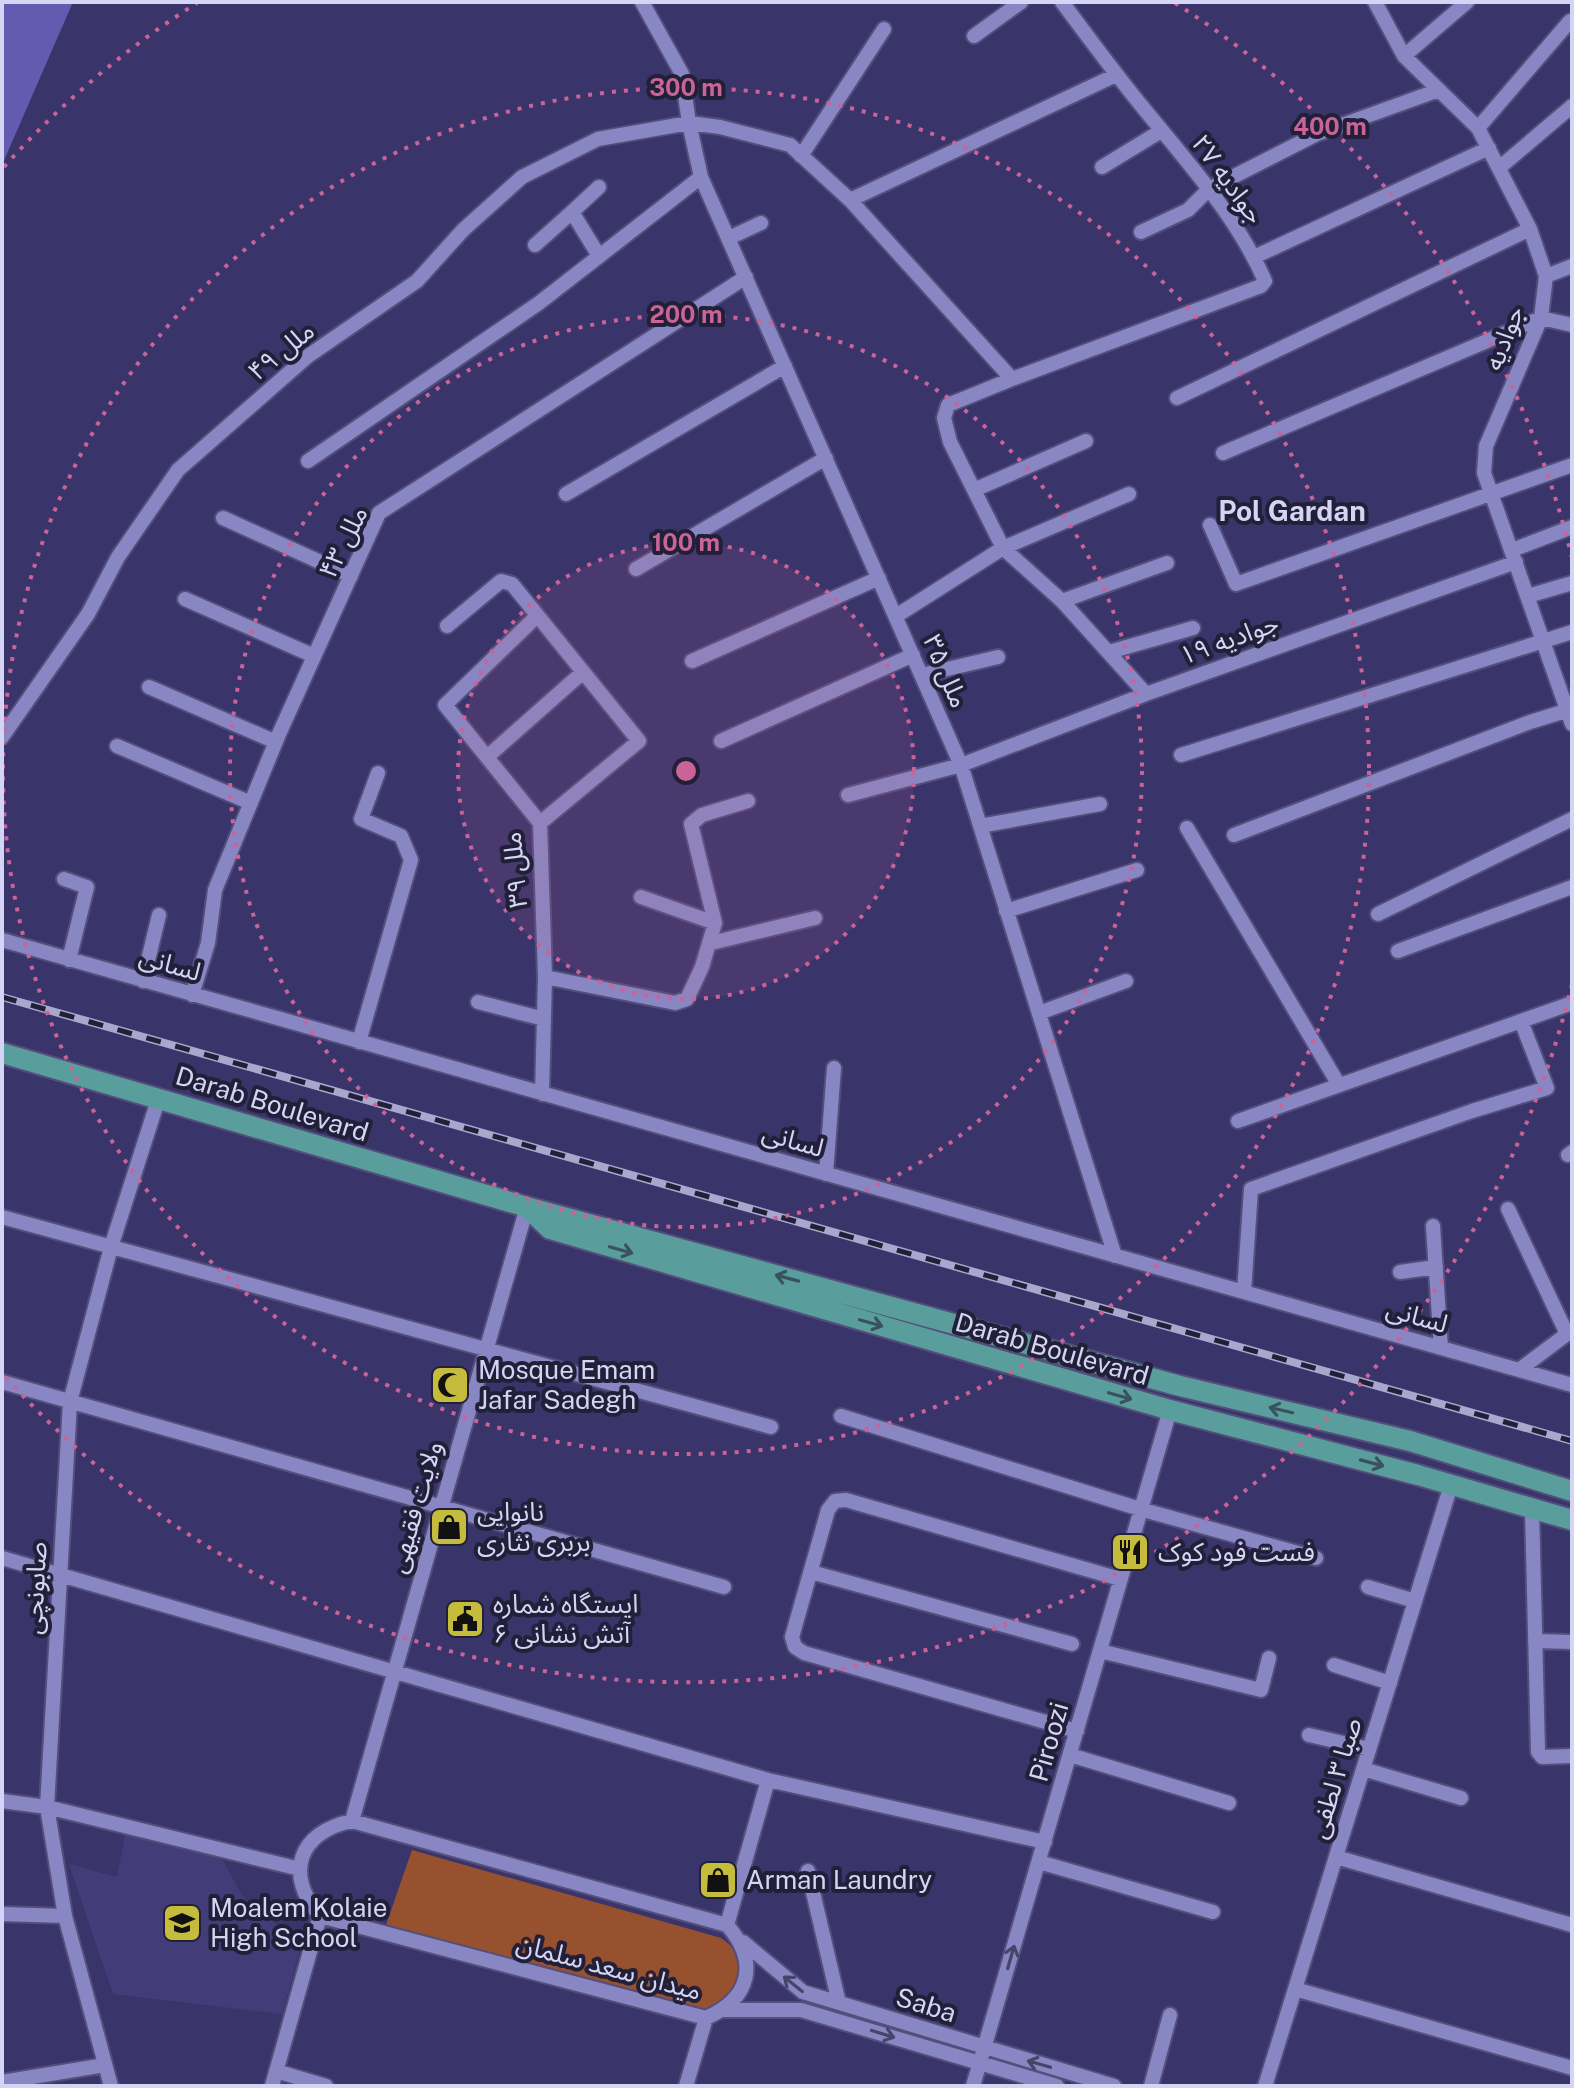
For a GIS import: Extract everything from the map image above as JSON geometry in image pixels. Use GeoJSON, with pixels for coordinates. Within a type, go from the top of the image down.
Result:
{"type":"FeatureCollection","features":[{"type":"Feature","properties":{"kind":"main road","name":"Darab Boulevard"},"geometry":{"type":"LineString","coordinates":[[2,1053],[527,1207],[1180,1386],[1426,1446],[1572,1491]]}},
{"type":"Feature","properties":{"kind":"main road","name":"Darab Boulevard"},"geometry":{"type":"LineString","coordinates":[[527,1207],[550,1229],[1170,1410],[1418,1475],[1572,1520]]}},
{"type":"Feature","properties":{"kind":"main road"},"geometry":{"type":"LineString","coordinates":[[1418,1475],[1426,1446]]}},
{"type":"Feature","properties":{"kind":"main road"},"geometry":{"type":"LineString","coordinates":[[1489,1495],[1498,1468]]}},
{"type":"Feature","properties":{"kind":"street","name":"ملل ۳۵"},"geometry":{"type":"LineString","coordinates":[[642,2],[682,74],[701,177],[961,765],[1115,1256]]}},
{"type":"Feature","properties":{"kind":"street"},"geometry":{"type":"LineString","coordinates":[[974,36],[1021,2]]}},
{"type":"Feature","properties":{"kind":"street","name":"جوادیه ۲۷"},"geometry":{"type":"LineString","coordinates":[[1062,2],[1116,75],[1209,189],[1254,257],[1489,148]]}},
{"type":"Feature","properties":{"kind":"street","name":"جوادیه"},"geometry":{"type":"LineString","coordinates":[[1375,2],[1404,56],[1478,128],[1530,229],[1546,276],[1541,318],[1486,446],[1484,473],[1571,714]]}},
{"type":"Feature","properties":{"kind":"street"},"geometry":{"type":"LineString","coordinates":[[1404,56],[1467,2]]}},
{"type":"Feature","properties":{"kind":"street"},"geometry":{"type":"LineString","coordinates":[[1478,128],[1570,21]]}},
{"type":"Feature","properties":{"kind":"street"},"geometry":{"type":"LineString","coordinates":[[801,156],[884,29]]}},
{"type":"Feature","properties":{"kind":"street"},"geometry":{"type":"LineString","coordinates":[[850,200],[1116,75]]}},
{"type":"Feature","properties":{"kind":"street"},"geometry":{"type":"LineString","coordinates":[[1141,232],[1188,210],[1209,189],[1317,134],[1439,90]]}},
{"type":"Feature","properties":{"kind":"street"},"geometry":{"type":"LineString","coordinates":[[1499,168],[1572,106]]}},
{"type":"Feature","properties":{"kind":"street","name":"ملل ۴۹"},"geometry":{"type":"LineString","coordinates":[[2,737],[88,614],[118,557],[178,470],[308,356],[417,281],[463,230],[522,177],[599,139],[689,123],[720,127],[790,145],[850,200],[1012,379]]}},
{"type":"Feature","properties":{"kind":"street"},"geometry":{"type":"LineString","coordinates":[[1102,167],[1161,131]]}},
{"type":"Feature","properties":{"kind":"street"},"geometry":{"type":"LineString","coordinates":[[308,461],[539,303],[701,177]]}},
{"type":"Feature","properties":{"kind":"street"},"geometry":{"type":"LineString","coordinates":[[535,245],[599,187]]}},
{"type":"Feature","properties":{"kind":"street"},"geometry":{"type":"LineString","coordinates":[[572,212],[599,256]]}},
{"type":"Feature","properties":{"kind":"street"},"geometry":{"type":"LineString","coordinates":[[729,238],[761,223]]}},
{"type":"Feature","properties":{"kind":"street"},"geometry":{"type":"LineString","coordinates":[[1177,398],[1530,229]]}},
{"type":"Feature","properties":{"kind":"street"},"geometry":{"type":"LineString","coordinates":[[1146,694],[1062,601],[1003,548],[950,442],[944,418],[948,405],[1261,286],[1265,281],[1254,257]]}},
{"type":"Feature","properties":{"kind":"street"},"geometry":{"type":"LineString","coordinates":[[1546,276],[1572,266]]}},
{"type":"Feature","properties":{"kind":"street","name":"ملل ۴۳"},"geometry":{"type":"LineString","coordinates":[[192,995],[208,943],[215,890],[276,742],[379,513],[746,277]]}},
{"type":"Feature","properties":{"kind":"street"},"geometry":{"type":"LineString","coordinates":[[1223,453],[1541,318],[1572,325]]}},
{"type":"Feature","properties":{"kind":"street"},"geometry":{"type":"LineString","coordinates":[[566,494],[785,366]]}},
{"type":"Feature","properties":{"kind":"street"},"geometry":{"type":"LineString","coordinates":[[974,490],[1086,441]]}},
{"type":"Feature","properties":{"kind":"street"},"geometry":{"type":"LineString","coordinates":[[636,569],[826,458]]}},
{"type":"Feature","properties":{"kind":"street"},"geometry":{"type":"LineString","coordinates":[[1210,525],[1236,584],[1572,465]]}},
{"type":"Feature","properties":{"kind":"street"},"geometry":{"type":"LineString","coordinates":[[896,616],[1003,548],[1129,494]]}},
{"type":"Feature","properties":{"kind":"street"},"geometry":{"type":"LineString","coordinates":[[223,518],[351,576]]}},
{"type":"Feature","properties":{"kind":"street","name":"جوادیه ۱۹"},"geometry":{"type":"LineString","coordinates":[[848,795],[961,765],[1514,556],[1572,527]]}},
{"type":"Feature","properties":{"kind":"street"},"geometry":{"type":"LineString","coordinates":[[1062,601],[1167,563]]}},
{"type":"Feature","properties":{"kind":"street"},"geometry":{"type":"LineString","coordinates":[[692,661],[879,578]]}},
{"type":"Feature","properties":{"kind":"street"},"geometry":{"type":"LineString","coordinates":[[447,626],[501,581],[512,584],[639,741],[540,823]]}},
{"type":"Feature","properties":{"kind":"street"},"geometry":{"type":"LineString","coordinates":[[1528,596],[1572,583]]}},
{"type":"Feature","properties":{"kind":"street"},"geometry":{"type":"LineString","coordinates":[[185,599],[314,656]]}},
{"type":"Feature","properties":{"kind":"street","name":"ملل ۳۹"},"geometry":{"type":"LineString","coordinates":[[537,616],[445,705],[540,823],[545,977],[542,1094]]}},
{"type":"Feature","properties":{"kind":"street"},"geometry":{"type":"LineString","coordinates":[[1109,652],[1193,628]]}},
{"type":"Feature","properties":{"kind":"street"},"geometry":{"type":"LineString","coordinates":[[1181,755],[1572,632]]}},
{"type":"Feature","properties":{"kind":"street"},"geometry":{"type":"LineString","coordinates":[[721,741],[913,655]]}},
{"type":"Feature","properties":{"kind":"street"},"geometry":{"type":"LineString","coordinates":[[922,675],[998,657]]}},
{"type":"Feature","properties":{"kind":"street"},"geometry":{"type":"LineString","coordinates":[[487,757],[583,672]]}},
{"type":"Feature","properties":{"kind":"street"},"geometry":{"type":"LineString","coordinates":[[149,687],[276,742]]}},
{"type":"Feature","properties":{"kind":"street"},"geometry":{"type":"LineString","coordinates":[[1234,835],[1571,714]]}},
{"type":"Feature","properties":{"kind":"street"},"geometry":{"type":"LineString","coordinates":[[117,746],[251,803]]}},
{"type":"Feature","properties":{"kind":"street"},"geometry":{"type":"LineString","coordinates":[[359,1042],[411,860],[401,836],[361,819],[378,773]]}},
{"type":"Feature","properties":{"kind":"street"},"geometry":{"type":"LineString","coordinates":[[545,977],[675,1003],[687,999],[711,943],[715,923],[691,824],[702,815],[748,801]]}},
{"type":"Feature","properties":{"kind":"street"},"geometry":{"type":"LineString","coordinates":[[980,826],[1100,804]]}},
{"type":"Feature","properties":{"kind":"street"},"geometry":{"type":"LineString","coordinates":[[1378,914],[1572,819]]}},
{"type":"Feature","properties":{"kind":"street"},"geometry":{"type":"LineString","coordinates":[[1187,828],[1339,1085]]}},
{"type":"Feature","properties":{"kind":"street"},"geometry":{"type":"LineString","coordinates":[[1006,911],[1137,870]]}},
{"type":"Feature","properties":{"kind":"street"},"geometry":{"type":"LineString","coordinates":[[64,879],[87,887],[69,960]]}},
{"type":"Feature","properties":{"kind":"street"},"geometry":{"type":"LineString","coordinates":[[1398,951],[1572,887]]}},
{"type":"Feature","properties":{"kind":"street"},"geometry":{"type":"LineString","coordinates":[[641,897],[715,923]]}},
{"type":"Feature","properties":{"kind":"street"},"geometry":{"type":"LineString","coordinates":[[143,981],[159,915]]}},
{"type":"Feature","properties":{"kind":"street"},"geometry":{"type":"LineString","coordinates":[[711,943],[815,918]]}},
{"type":"Feature","properties":{"kind":"street","name":"لسانی"},"geometry":{"type":"LineString","coordinates":[[2,940],[1572,1385]]}},
{"type":"Feature","properties":{"kind":"street"},"geometry":{"type":"LineString","coordinates":[[1039,1013],[1126,981]]}},
{"type":"Feature","properties":{"kind":"street"},"geometry":{"type":"LineString","coordinates":[[478,1002],[544,1019]]}},
{"type":"Feature","properties":{"kind":"street"},"geometry":{"type":"LineString","coordinates":[[1238,1121],[1572,1003]]}},
{"type":"Feature","properties":{"kind":"street"},"geometry":{"type":"LineString","coordinates":[[1244,1292],[1251,1189],[1547,1088],[1521,1021]]}},
{"type":"Feature","properties":{"kind":"street"},"geometry":{"type":"LineString","coordinates":[[826,1174],[834,1068]]}},
{"type":"Feature","properties":{"kind":"street","name":"صابونچی"},"geometry":{"type":"LineString","coordinates":[[111,2086],[65,1916],[47,1807],[70,1402],[111,1247],[159,1097]]}},
{"type":"Feature","properties":{"kind":"street","name":"ولایت فقیهی"},"geometry":{"type":"LineString","coordinates":[[352,1821],[527,1207]]}},
{"type":"Feature","properties":{"kind":"street"},"geometry":{"type":"LineString","coordinates":[[1508,1209],[1567,1334],[1519,1370]]}},
{"type":"Feature","properties":{"kind":"street"},"geometry":{"type":"LineString","coordinates":[[2,1217],[771,1427]]}},
{"type":"Feature","properties":{"kind":"street"},"geometry":{"type":"LineString","coordinates":[[1433,1226],[1441,1348]]}},
{"type":"Feature","properties":{"kind":"street"},"geometry":{"type":"LineString","coordinates":[[1400,1272],[1436,1267]]}},
{"type":"Feature","properties":{"kind":"street"},"geometry":{"type":"LineString","coordinates":[[2,1382],[724,1587]]}},
{"type":"Feature","properties":{"kind":"street","name":"Piroozi"},"geometry":{"type":"LineString","coordinates":[[973,2086],[1170,1410]]}},
{"type":"Feature","properties":{"kind":"street"},"geometry":{"type":"LineString","coordinates":[[841,1416],[1140,1509],[1316,1558]]}},
{"type":"Feature","properties":{"kind":"street","name":"صبا ۳ لطفی"},"geometry":{"type":"LineString","coordinates":[[1265,2086],[1451,1485]]}},
{"type":"Feature","properties":{"kind":"street"},"geometry":{"type":"LineString","coordinates":[[1077,1731],[804,1653],[795,1647],[792,1637],[828,1510],[835,1501],[846,1500],[1120,1579]]}},
{"type":"Feature","properties":{"kind":"street"},"geometry":{"type":"LineString","coordinates":[[1532,1509],[1538,1752],[1542,1757],[1572,1756]]}},
{"type":"Feature","properties":{"kind":"street"},"geometry":{"type":"LineString","coordinates":[[2,1558],[768,1780],[1045,1842]]}},
{"type":"Feature","properties":{"kind":"street"},"geometry":{"type":"LineString","coordinates":[[811,1572],[1072,1644]]}},
{"type":"Feature","properties":{"kind":"street"},"geometry":{"type":"LineString","coordinates":[[1368,1587],[1415,1601]]}},
{"type":"Feature","properties":{"kind":"street"},"geometry":{"type":"LineString","coordinates":[[1535,1641],[1572,1642]]}},
{"type":"Feature","properties":{"kind":"street"},"geometry":{"type":"LineString","coordinates":[[1100,1651],[1261,1690],[1269,1658]]}},
{"type":"Feature","properties":{"kind":"street"},"geometry":{"type":"LineString","coordinates":[[1334,1665],[1390,1683]]}},
{"type":"Feature","properties":{"kind":"street"},"geometry":{"type":"LineString","coordinates":[[1309,1735],[1369,1749]]}},
{"type":"Feature","properties":{"kind":"street"},"geometry":{"type":"LineString","coordinates":[[1070,1755],[1229,1803]]}},
{"type":"Feature","properties":{"kind":"street"},"geometry":{"type":"LineString","coordinates":[[1363,1769],[1461,1798]]}},
{"type":"Feature","properties":{"kind":"street"},"geometry":{"type":"LineString","coordinates":[[727,1925],[768,1780]]}},
{"type":"Feature","properties":{"kind":"street"},"geometry":{"type":"LineString","coordinates":[[2,1801],[47,1807],[300,1869]]}},
{"type":"Feature","properties":{"kind":"street"},"geometry":{"type":"LineString","coordinates":[[326,2086],[274,2078],[320,1916],[306,1900],[299,1879],[301,1857],[312,1839],[330,1826],[352,1821],[727,1925],[740,1939]]}},
{"type":"Feature","properties":{"kind":"street"},"geometry":{"type":"LineString","coordinates":[[1336,1857],[1572,1925]]}},
{"type":"Feature","properties":{"kind":"street"},"geometry":{"type":"LineString","coordinates":[[1039,1862],[1213,1912]]}},
{"type":"Feature","properties":{"kind":"street"},"geometry":{"type":"LineString","coordinates":[[808,1871],[839,2003]]}},
{"type":"Feature","properties":{"kind":"street"},"geometry":{"type":"LineString","coordinates":[[2,1914],[65,1916]]}},
{"type":"Feature","properties":{"kind":"street","name":"میدان سعد سلمان"},"geometry":{"type":"LineString","coordinates":[[320,1916],[706,2018],[724,2010],[738,1996],[746,1978],[747,1958],[740,1939]]}},
{"type":"Feature","properties":{"kind":"street","name":"Saba"},"geometry":{"type":"LineString","coordinates":[[740,1939],[803,1992],[1114,2086]]}},
{"type":"Feature","properties":{"kind":"street"},"geometry":{"type":"LineString","coordinates":[[1295,1989],[1572,2068]]}},
{"type":"Feature","properties":{"kind":"street","name":"Saba"},"geometry":{"type":"LineString","coordinates":[[724,2010],[801,2010],[1057,2086]]}},
{"type":"Feature","properties":{"kind":"street"},"geometry":{"type":"LineString","coordinates":[[1151,2086],[1170,2015]]}},
{"type":"Feature","properties":{"kind":"street"},"geometry":{"type":"LineString","coordinates":[[686,2086],[706,2018]]}},
{"type":"Feature","properties":{"kind":"street"},"geometry":{"type":"LineString","coordinates":[[2,2082],[105,2065]]}},
{"type":"Feature","properties":{"kind":"shaded area"},"geometry":{"type":"Polygon","coordinates":[[[2,2],[73,2],[2,165],[2,2]]]}},
{"type":"Feature","properties":{"kind":"shaded area","name":"Moalem Kolaie High School"},"geometry":{"type":"Polygon","coordinates":[[[125,1835],[221,1858],[241,1893],[263,1918],[304,1935],[282,2014],[113,1994],[69,1864],[117,1877],[125,1835]]]}},
{"type":"Feature","properties":{"kind":"shaded area"},"geometry":{"type":"Polygon","coordinates":[[[412,1850],[721,1938],[731,1947],[740,1968],[734,1990],[717,2006],[705,2010],[386,1925],[412,1850]]]}},
{"type":"Feature","properties":{"kind":"railway"},"geometry":{"type":"LineString","coordinates":[[2,997],[1572,1441]]}},
{"type":"Feature","properties":{"kind":"place","name":"Mosque Emam Jafar Sadegh"},"geometry":{"type":"Point","coordinates":[450,1385]}},
{"type":"Feature","properties":{"kind":"place","name":"نانوایی بربری نثاری"},"geometry":{"type":"Point","coordinates":[449,1527]}},
{"type":"Feature","properties":{"kind":"place","name":"فست فود کوک"},"geometry":{"type":"Point","coordinates":[1130,1552]}},
{"type":"Feature","properties":{"kind":"place","name":"ایستگاه شماره ۶ آتش نشانی"},"geometry":{"type":"Point","coordinates":[465,1619]}},
{"type":"Feature","properties":{"kind":"place","name":"Arman Laundry"},"geometry":{"type":"Point","coordinates":[718,1880]}},
{"type":"Feature","properties":{"kind":"place","name":"Moalem Kolaie High School"},"geometry":{"type":"Point","coordinates":[182,1923]}},
{"type":"Feature","properties":{"kind":"district","name":"Pol Gardan"},"geometry":{"type":"Point","coordinates":[1292,511]}}]}
